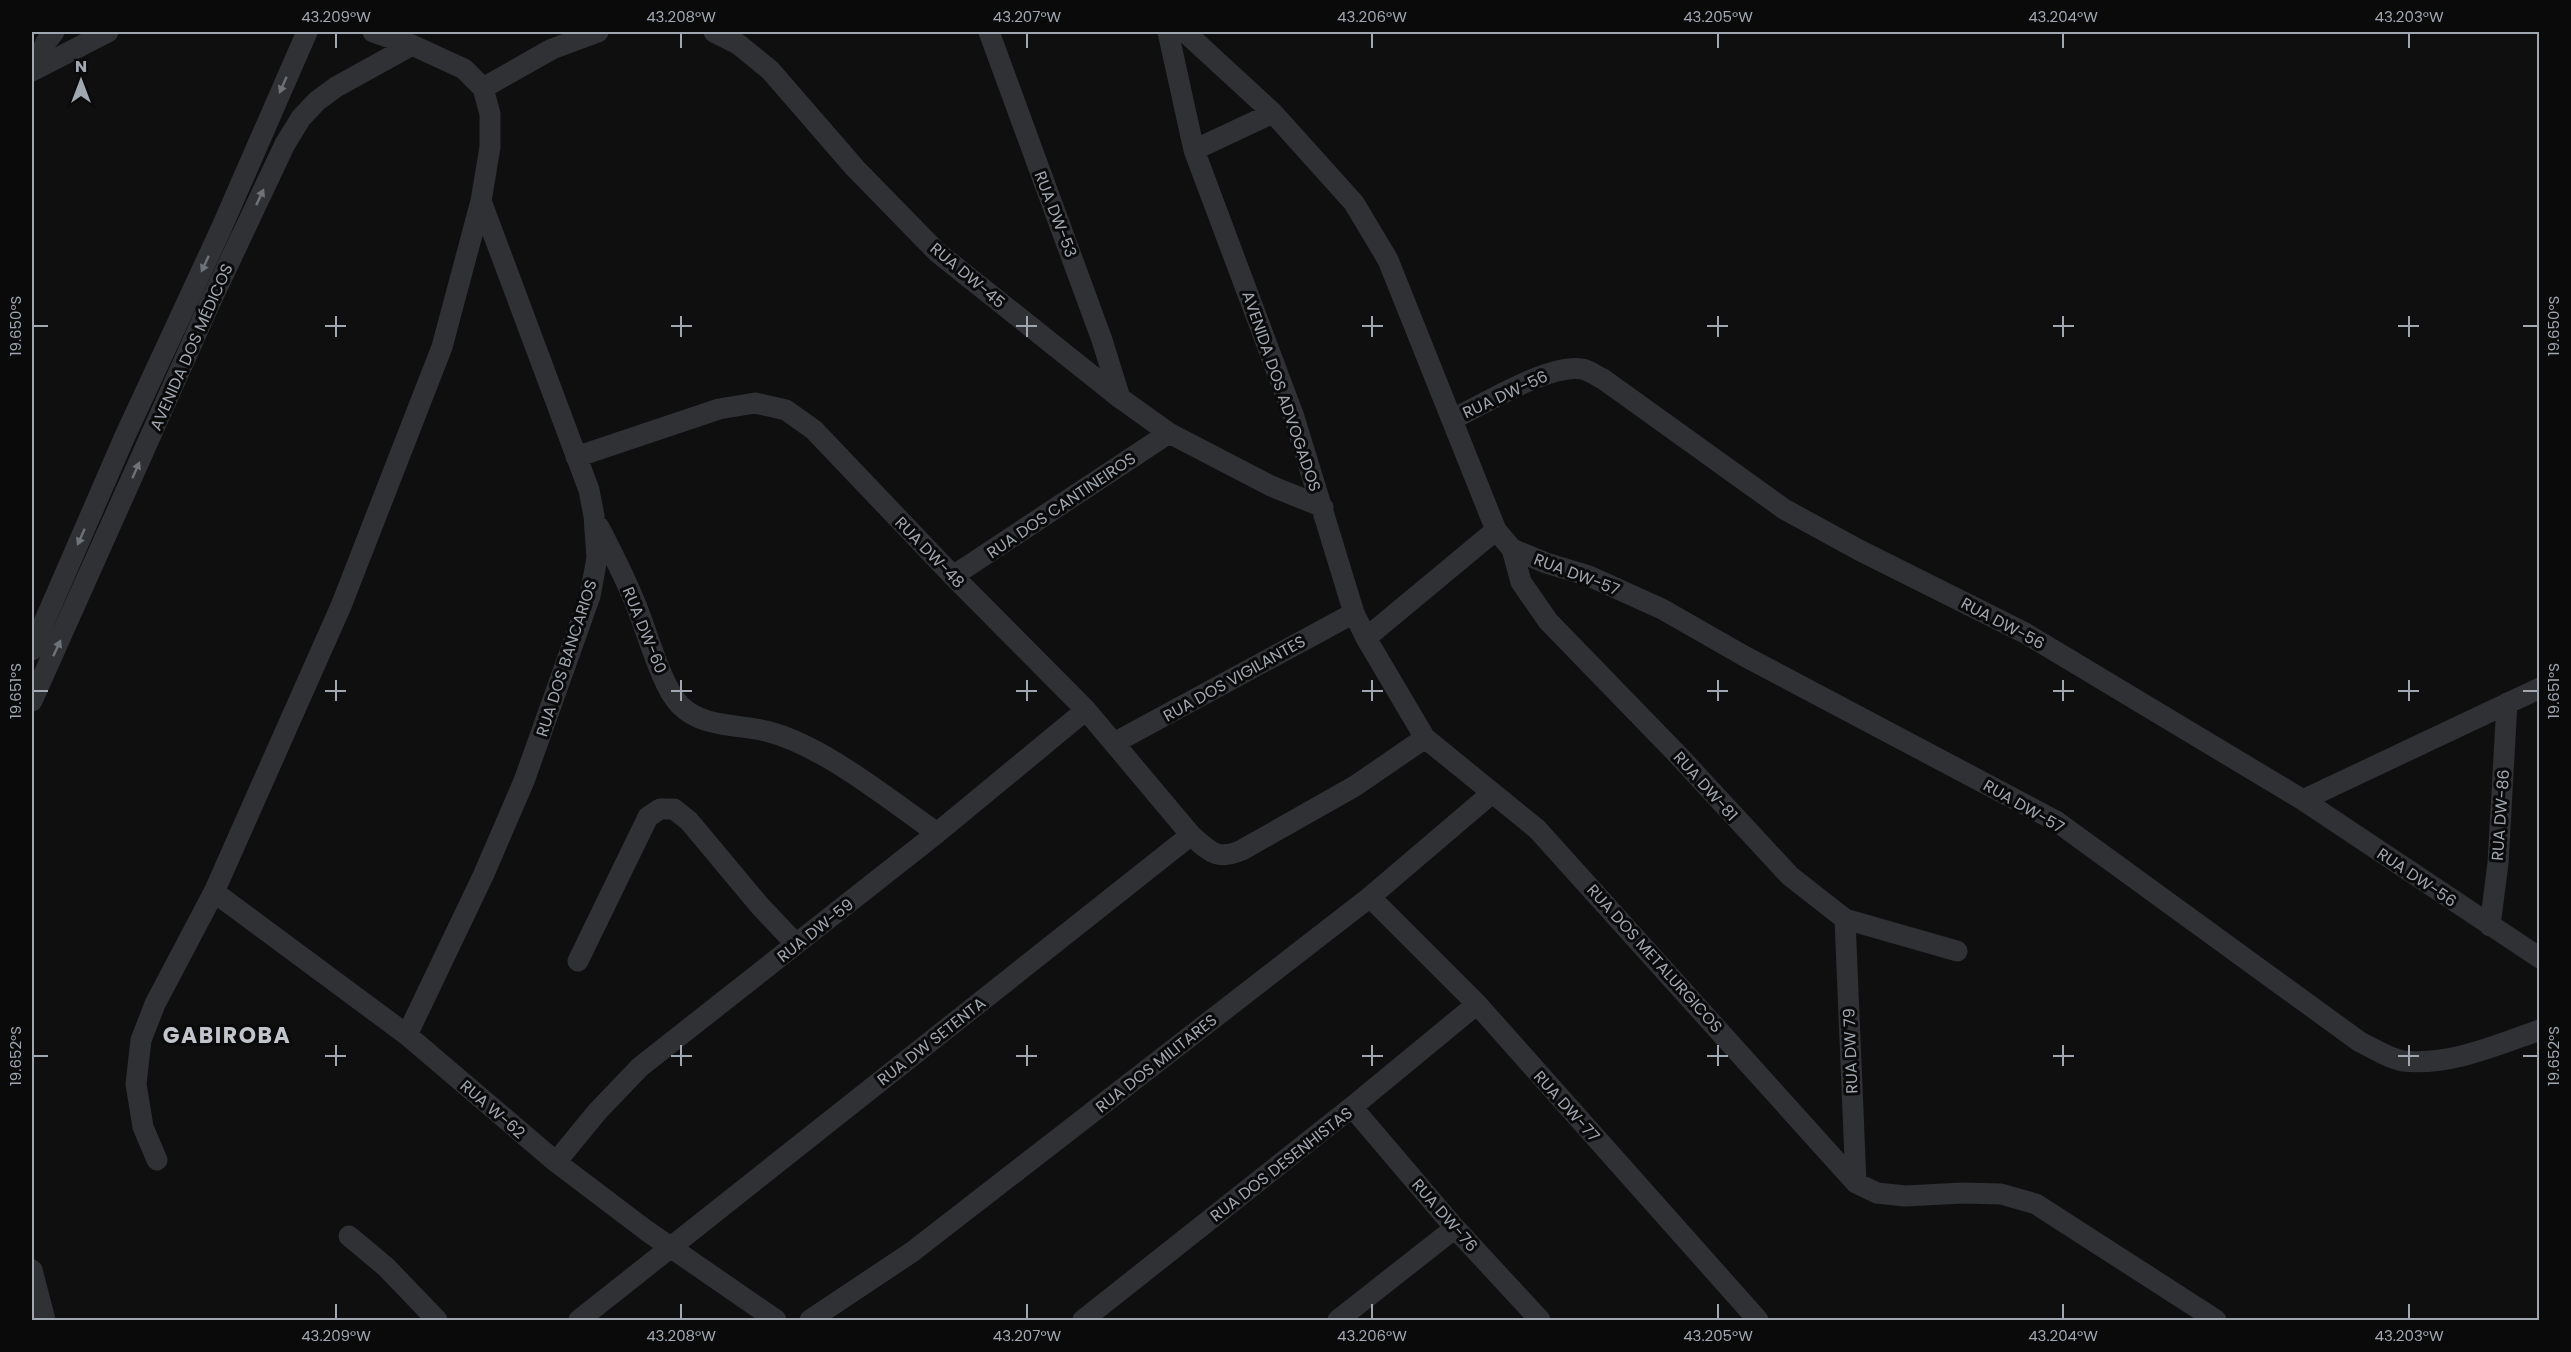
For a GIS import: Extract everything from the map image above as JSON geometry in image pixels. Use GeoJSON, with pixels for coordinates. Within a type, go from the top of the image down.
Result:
{"type":"FeatureCollection","features":[{"type":"Feature","properties":{"kind":"street"},"geometry":{"type":"LineString","coordinates":[[33,70],[108,32]]}},
{"type":"Feature","properties":{"kind":"street","name":"AVENIDA DOS MÉDICOS"},"geometry":{"type":"LineString","coordinates":[[32,701],[146,447],[231,233],[307,32]]}},
{"type":"Feature","properties":{"kind":"street"},"geometry":{"type":"LineString","coordinates":[[157,1160],[143,1127],[136,1084],[141,1040],[155,1004],[214,892],[341,606],[442,347],[481,201],[490,147],[490,114],[483,88],[464,69],[412,45],[373,32]]}},
{"type":"Feature","properties":{"kind":"street"},"geometry":{"type":"LineString","coordinates":[[483,88],[552,49],[598,32]]}},
{"type":"Feature","properties":{"kind":"street","name":"RUA DW-45"},"geometry":{"type":"LineString","coordinates":[[714,32],[738,44],[770,70],[855,168],[937,252],[1120,398],[1169,433],[1271,486],[1323,507]]}},
{"type":"Feature","properties":{"kind":"street","name":"RUA DW-53"},"geometry":{"type":"LineString","coordinates":[[989,32],[1102,340],[1120,398]]}},
{"type":"Feature","properties":{"kind":"street","name":"AVENIDA DOS ADVOGADOS"},"geometry":{"type":"LineString","coordinates":[[1168,32],[1194,150],[1294,417],[1354,613],[1366,638],[1425,738]]}},
{"type":"Feature","properties":{"kind":"street"},"geometry":{"type":"LineString","coordinates":[[1185,32],[1273,113],[1354,203],[1388,261],[1496,530],[1366,638]]}},
{"type":"Feature","properties":{"kind":"street"},"geometry":{"type":"LineString","coordinates":[[33,70],[47,35]]}},
{"type":"Feature","properties":{"kind":"street","name":"AVENIDA DOS MÉDICOS"},"geometry":{"type":"LineString","coordinates":[[32,650],[126,436],[231,233],[301,118],[317,101],[336,87],[412,45]]}},
{"type":"Feature","properties":{"kind":"street"},"geometry":{"type":"LineString","coordinates":[[1194,150],[1273,113]]}},
{"type":"Feature","properties":{"kind":"street","name":"RUA DOS BANCARIOS"},"geometry":{"type":"LineString","coordinates":[[407,1035],[483,876],[524,781],[590,596],[597,558],[594,516],[588,490],[481,201]]}},
{"type":"Feature","properties":{"kind":"street","name":"RUA DW-56"},"geometry":{"type":"LineString","coordinates":[[1453,419],[1547,373],[1565,368],[1583,369],[1603,379],[1784,508],[1859,550],[2025,633],[2303,800],[2490,927],[2540,958]]}},
{"type":"Feature","properties":{"kind":"street","name":"RUA DW-48"},"geometry":{"type":"LineString","coordinates":[[576,458],[719,409],[755,403],[786,410],[814,430],[953,576],[1086,710],[1191,835],[1210,852],[1220,856],[1231,855],[1242,850],[1344,792],[1425,738]]}},
{"type":"Feature","properties":{"kind":"street","name":"RUA DOS CANTINEIROS"},"geometry":{"type":"LineString","coordinates":[[953,576],[1169,433]]}},
{"type":"Feature","properties":{"kind":"street"},"geometry":{"type":"LineString","coordinates":[[126,436],[146,447]]}},
{"type":"Feature","properties":{"kind":"street","name":"RUA DW-60"},"geometry":{"type":"LineString","coordinates":[[594,516],[637,607],[665,680],[680,705],[705,722],[746,726],[784,735],[817,751],[937,833]]}},
{"type":"Feature","properties":{"kind":"street","name":"RUA DW-57"},"geometry":{"type":"LineString","coordinates":[[1496,530],[1512,549],[1546,563],[1589,576],[1662,609],[1746,657],[2056,821],[2360,1042],[2401,1061],[2443,1060],[2488,1049],[2540,1030]]}},
{"type":"Feature","properties":{"kind":"street","name":"RUA DW-81"},"geometry":{"type":"LineString","coordinates":[[1512,549],[1521,582],[1548,621],[1678,755],[1790,876],[1845,919],[1957,951]]}},
{"type":"Feature","properties":{"kind":"street","name":"RUA DOS VIGILANTES"},"geometry":{"type":"LineString","coordinates":[[1114,743],[1354,613]]}},
{"type":"Feature","properties":{"kind":"street"},"geometry":{"type":"LineString","coordinates":[[2303,800],[2540,688]]}},
{"type":"Feature","properties":{"kind":"street","name":"RUA DW-86"},"geometry":{"type":"LineString","coordinates":[[2490,927],[2498,863],[2507,703]]}},
{"type":"Feature","properties":{"kind":"street","name":"RUA DW-59"},"geometry":{"type":"LineString","coordinates":[[556,1162],[597,1112],[640,1067],[937,833],[1086,710]]}},
{"type":"Feature","properties":{"kind":"street","name":"RUA DOS METALURGICOS"},"geometry":{"type":"LineString","coordinates":[[1425,738],[1537,829],[1856,1183],[1877,1193],[1905,1196],[2001,1194],[2036,1204],[2216,1320]]}},
{"type":"Feature","properties":{"kind":"street","name":"RUA DOS MILITARES"},"geometry":{"type":"LineString","coordinates":[[810,1320],[912,1252],[1370,897],[1492,793]]}},
{"type":"Feature","properties":{"kind":"street"},"geometry":{"type":"LineString","coordinates":[[579,961],[648,818],[660,809],[674,809],[689,821],[760,906],[796,944]]}},
{"type":"Feature","properties":{"kind":"street","name":"RUA DW SETENTA"},"geometry":{"type":"LineString","coordinates":[[579,1320],[1191,835]]}},
{"type":"Feature","properties":{"kind":"street","name":"RUA W-62"},"geometry":{"type":"LineString","coordinates":[[214,892],[407,1035],[556,1162],[776,1320]]}},
{"type":"Feature","properties":{"kind":"street","name":"RUA DW-77"},"geometry":{"type":"LineString","coordinates":[[1370,897],[1477,1004],[1758,1320]]}},
{"type":"Feature","properties":{"kind":"street","name":"RUA DW 79"},"geometry":{"type":"LineString","coordinates":[[1845,919],[1856,1183]]}},
{"type":"Feature","properties":{"kind":"street","name":"RUA DOS DESENHISTAS"},"geometry":{"type":"LineString","coordinates":[[1083,1320],[1353,1107],[1477,1004]]}},
{"type":"Feature","properties":{"kind":"street","name":"RUA DW-76"},"geometry":{"type":"LineString","coordinates":[[1353,1107],[1455,1228],[1540,1320]]}},
{"type":"Feature","properties":{"kind":"street"},"geometry":{"type":"LineString","coordinates":[[1338,1320],[1455,1228]]}},
{"type":"Feature","properties":{"kind":"street"},"geometry":{"type":"LineString","coordinates":[[349,1236],[386,1267],[437,1320]]}},
{"type":"Feature","properties":{"kind":"street"},"geometry":{"type":"LineString","coordinates":[[32,1270],[45,1320]]}},
{"type":"Feature","properties":{"kind":"district","name":"GABIROBA"},"geometry":{"type":"Point","coordinates":[227,1035]}}]}
